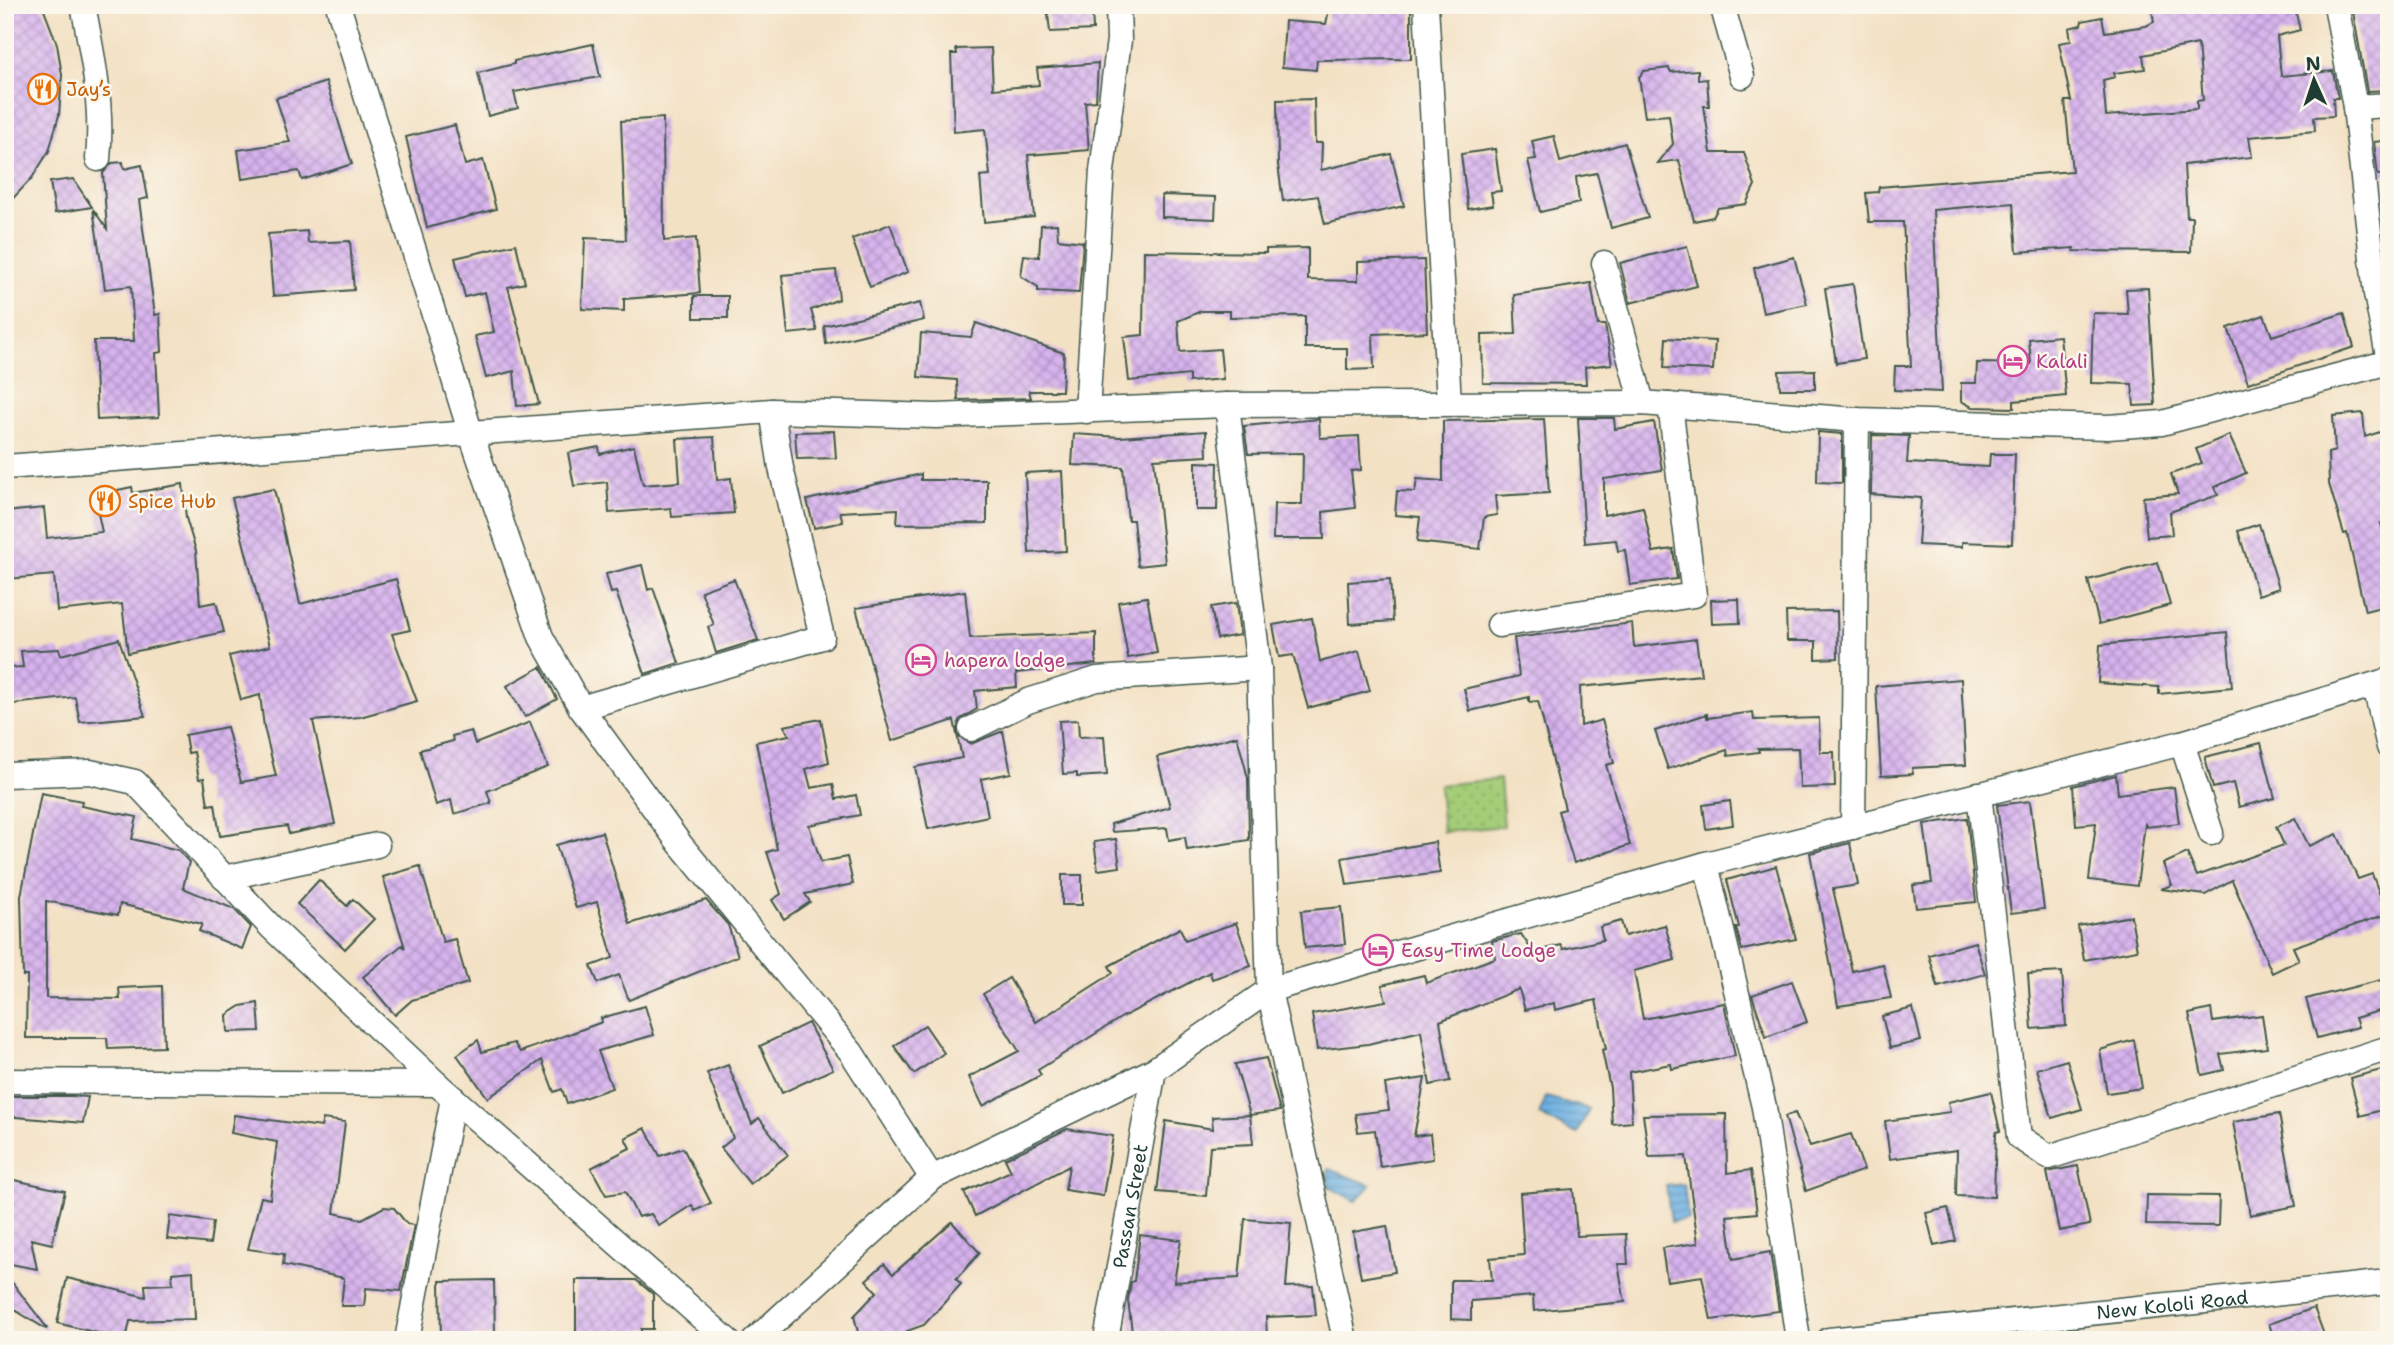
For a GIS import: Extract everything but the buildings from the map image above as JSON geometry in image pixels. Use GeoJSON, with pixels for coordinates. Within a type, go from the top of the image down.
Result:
{"type":"FeatureCollection","features":[{"type":"Feature","properties":{"kind":"street"},"geometry":{"type":"LineString","coordinates":[[83,5],[97,74],[102,126],[98,159]]}},
{"type":"Feature","properties":{"kind":"street"},"geometry":{"type":"LineString","coordinates":[[338,5],[470,431],[541,637],[581,708],[680,844],[851,1052],[932,1178]]}},
{"type":"Feature","properties":{"kind":"street"},"geometry":{"type":"LineString","coordinates":[[1087,411],[1102,171],[1119,40],[1118,5]]}},
{"type":"Feature","properties":{"kind":"street"},"geometry":{"type":"LineString","coordinates":[[1426,5],[1449,402]]}},
{"type":"Feature","properties":{"kind":"street"},"geometry":{"type":"LineString","coordinates":[[1722,5],[1742,76]]}},
{"type":"Feature","properties":{"kind":"street"},"geometry":{"type":"LineString","coordinates":[[5,467],[772,411],[936,416],[1227,405],[1642,403],[1857,420],[2108,427],[2162,423],[2389,362],[2376,294],[2355,107],[2336,5]]}},
{"type":"Feature","properties":{"kind":"street"},"geometry":{"type":"LineString","coordinates":[[2355,107],[2389,105]]}},
{"type":"Feature","properties":{"kind":"street"},"geometry":{"type":"LineString","coordinates":[[1604,263],[1642,403]]}},
{"type":"Feature","properties":{"kind":"street"},"geometry":{"type":"LineString","coordinates":[[1227,405],[1259,668],[1269,990],[1345,1340]]}},
{"type":"Feature","properties":{"kind":"street"},"geometry":{"type":"LineString","coordinates":[[1499,625],[1694,594],[1670,405]]}},
{"type":"Feature","properties":{"kind":"street"},"geometry":{"type":"LineString","coordinates":[[581,708],[822,637],[781,468],[772,411]]}},
{"type":"Feature","properties":{"kind":"street"},"geometry":{"type":"LineString","coordinates":[[1853,827],[1857,420]]}},
{"type":"Feature","properties":{"kind":"street"},"geometry":{"type":"LineString","coordinates":[[971,729],[1028,701],[1097,680],[1259,668]]}},
{"type":"Feature","properties":{"kind":"street"},"geometry":{"type":"LineString","coordinates":[[755,1340],[932,1178],[1154,1070],[1269,990],[1706,864],[2182,743],[2382,683],[2389,747]]}},
{"type":"Feature","properties":{"kind":"street"},"geometry":{"type":"LineString","coordinates":[[2182,743],[2211,833]]}},
{"type":"Feature","properties":{"kind":"street"},"geometry":{"type":"LineString","coordinates":[[5,775],[90,772],[135,782],[272,928],[445,1091],[727,1340]]}},
{"type":"Feature","properties":{"kind":"street"},"geometry":{"type":"LineString","coordinates":[[1979,794],[2019,1137],[2033,1149],[2049,1157],[2389,1048]]}},
{"type":"Feature","properties":{"kind":"street"},"geometry":{"type":"LineString","coordinates":[[224,878],[377,845]]}},
{"type":"Feature","properties":{"kind":"street"},"geometry":{"type":"LineString","coordinates":[[1706,864],[1764,1107],[1798,1340]]}},
{"type":"Feature","properties":{"kind":"street","name":"Passan Street"},"geometry":{"type":"LineString","coordinates":[[1106,1340],[1154,1070]]}},
{"type":"Feature","properties":{"kind":"street"},"geometry":{"type":"LineString","coordinates":[[5,1081],[445,1091]]}},
{"type":"Feature","properties":{"kind":"street"},"geometry":{"type":"LineString","coordinates":[[407,1340],[445,1091]]}},
{"type":"Feature","properties":{"kind":"street","name":"New Kololi Road"},"geometry":{"type":"LineString","coordinates":[[1829,1340],[2389,1282]]}},
{"type":"Feature","properties":{"kind":"green space"},"geometry":{"type":"Polygon","coordinates":[[[1500,779],[1504,826],[1443,832],[1439,785],[1500,779]]]}},
{"type":"Feature","properties":{"kind":"water"},"geometry":{"type":"Polygon","coordinates":[[[1546,1097],[1589,1109],[1577,1134],[1539,1115],[1546,1097]]]}},
{"type":"Feature","properties":{"kind":"water"},"geometry":{"type":"Polygon","coordinates":[[[1328,1169],[1371,1185],[1355,1201],[1328,1186],[1328,1169]]]}},
{"type":"Feature","properties":{"kind":"water"},"geometry":{"type":"Polygon","coordinates":[[[1684,1184],[1688,1219],[1671,1222],[1666,1186],[1684,1184]]]}},
{"type":"Feature","properties":{"kind":"place","name":"Jay’s"},"geometry":{"type":"Point","coordinates":[43,89]}},
{"type":"Feature","properties":{"kind":"place","name":"Kalali"},"geometry":{"type":"Point","coordinates":[2013,361]}},
{"type":"Feature","properties":{"kind":"place","name":"Spice Hub"},"geometry":{"type":"Point","coordinates":[105,501]}},
{"type":"Feature","properties":{"kind":"place","name":"hapera lodge"},"geometry":{"type":"Point","coordinates":[921,660]}},
{"type":"Feature","properties":{"kind":"place","name":"Easy Time Lodge"},"geometry":{"type":"Point","coordinates":[1378,950]}}]}
